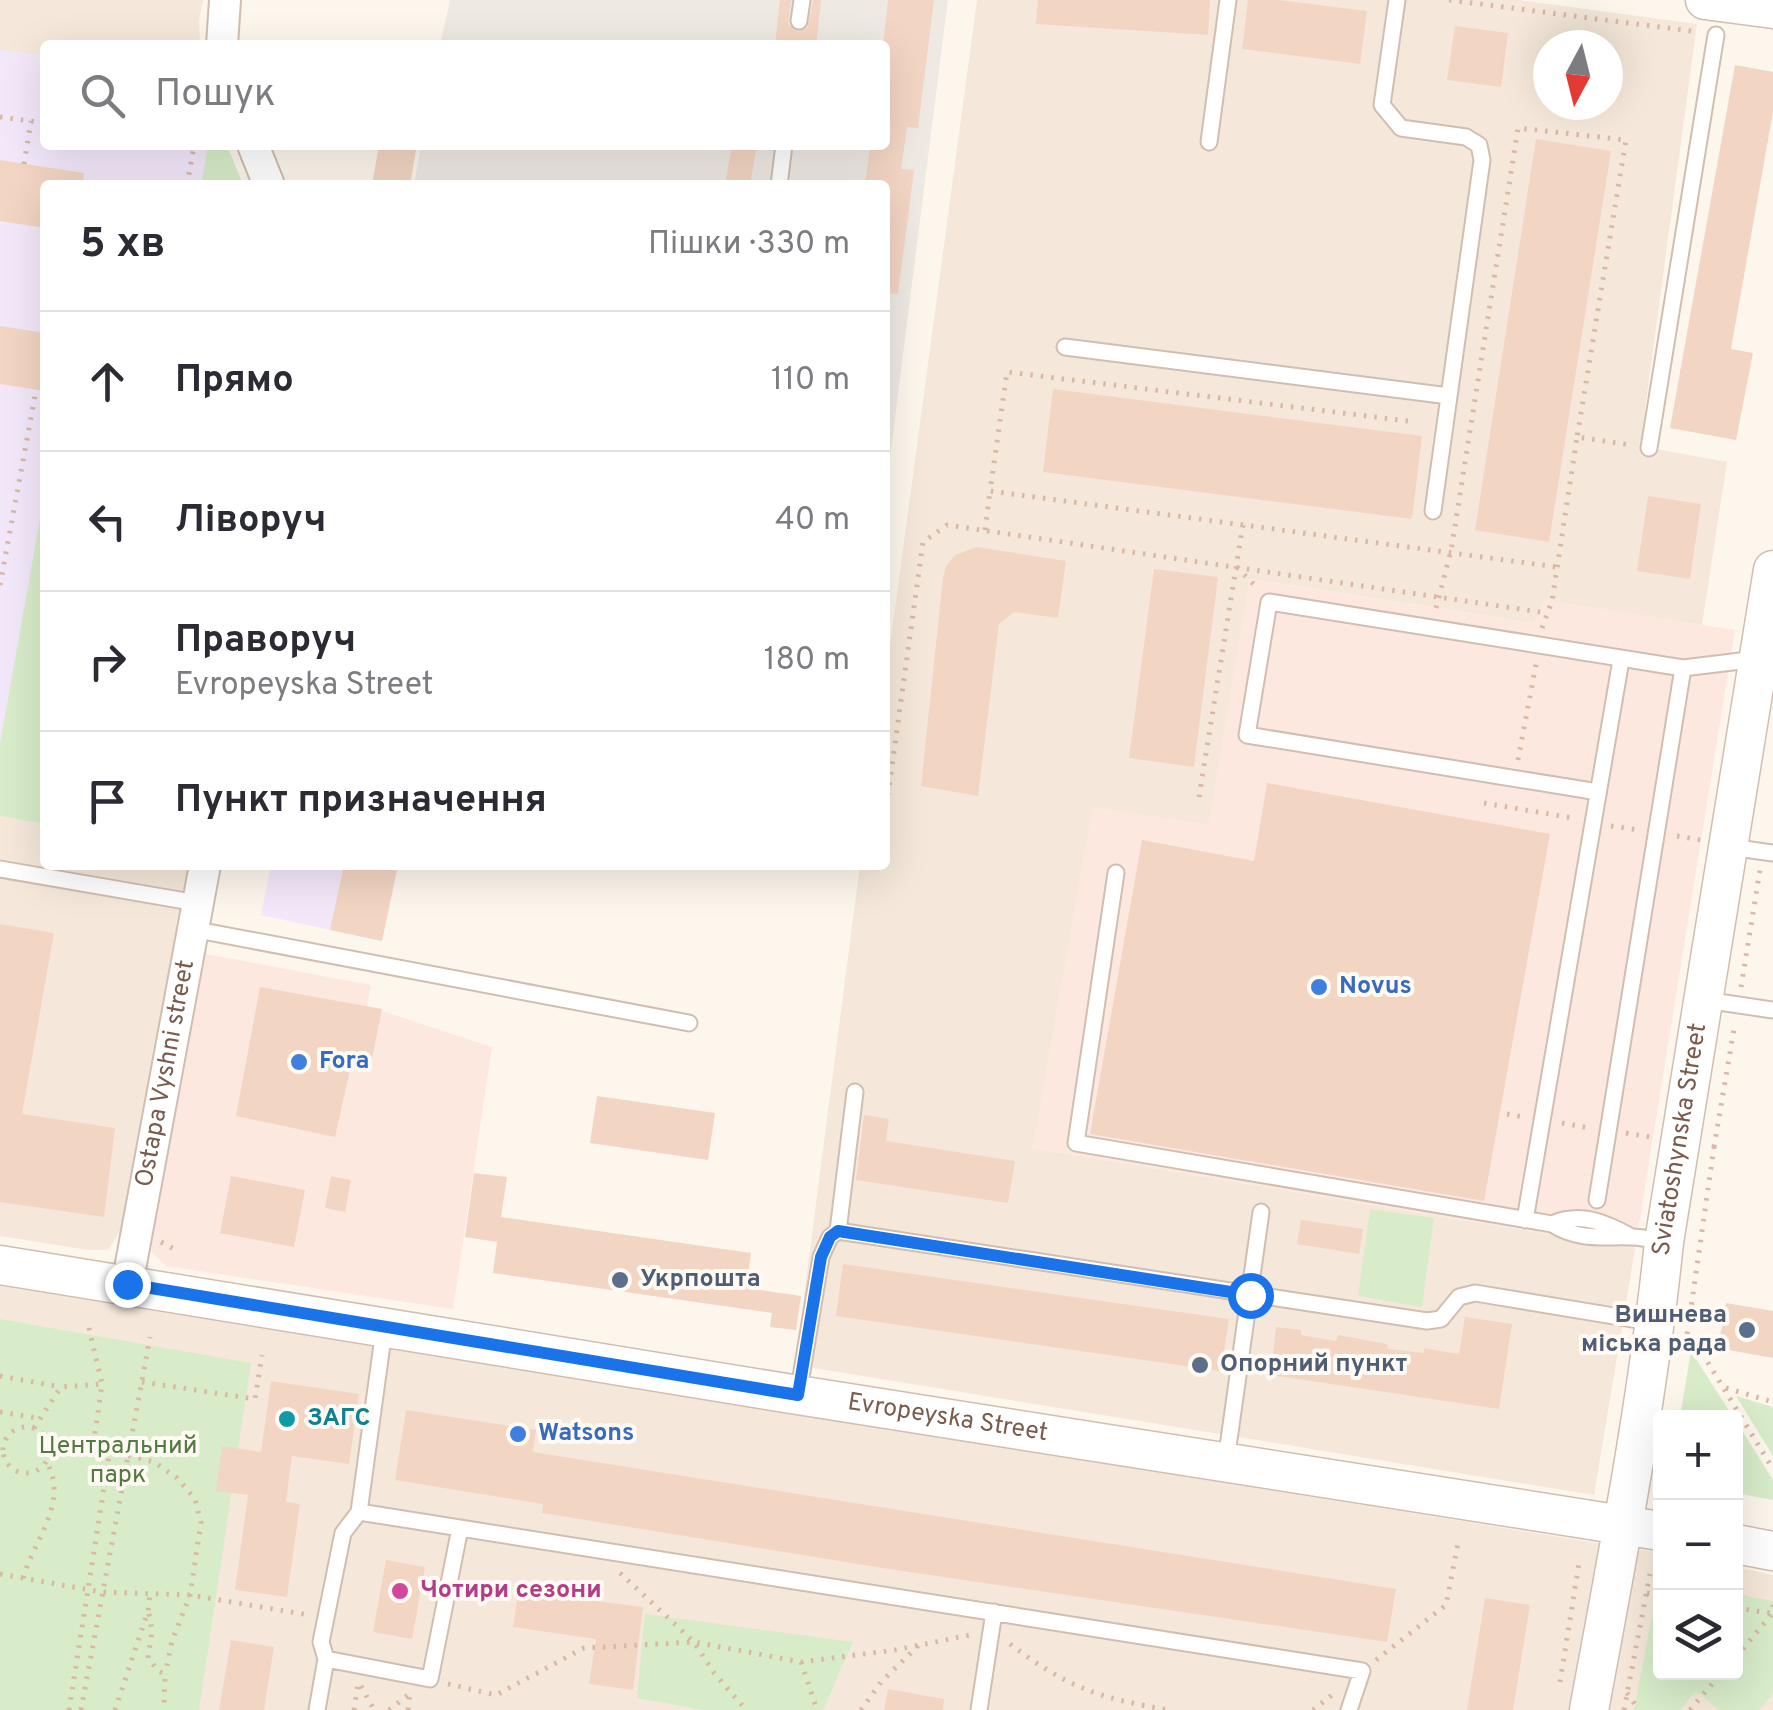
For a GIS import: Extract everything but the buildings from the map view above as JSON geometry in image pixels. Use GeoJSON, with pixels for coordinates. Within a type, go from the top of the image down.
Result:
{"type":"FeatureCollection","features":[{"type":"Feature","properties":{"kind":"street"},"geometry":{"type":"LineString","coordinates":[[222,40],[225,0]]}},
{"type":"Feature","properties":{"kind":"street"},"geometry":{"type":"LineString","coordinates":[[1710,17],[1773,9]]}},
{"type":"Feature","properties":{"kind":"street"},"geometry":{"type":"LineString","coordinates":[[254,150],[268,180]]}},
{"type":"Feature","properties":{"kind":"street","name":"Sviatoshynska Street"},"geometry":{"type":"LineString","coordinates":[[1574,1701],[1642,1528],[1672,1326],[1648,1239],[1706,1000],[1719,844],[1773,570]]}},
{"type":"Feature","properties":{"kind":"street","name":"Ostapa Vyshni street"},"geometry":{"type":"LineString","coordinates":[[127,1284],[204,870]]}},
{"type":"Feature","properties":{"kind":"street","name":"Evropeyska Street"},"geometry":{"type":"LineString","coordinates":[[0,1264],[1642,1528]]}},
{"type":"Feature","properties":{"kind":"street"},"geometry":{"type":"LineString","coordinates":[[1743,1545],[1773,1550]]}},
{"type":"Feature","properties":{"kind":"lane"},"geometry":{"type":"LineString","coordinates":[[800,21],[802,0]]}},
{"type":"Feature","properties":{"kind":"lane"},"geometry":{"type":"LineString","coordinates":[[1209,142],[1228,0]]}},
{"type":"Feature","properties":{"kind":"lane"},"geometry":{"type":"LineString","coordinates":[[1397,0],[1382,105],[1401,128],[1466,137],[1478,145],[1482,160],[1432,511]]}},
{"type":"Feature","properties":{"kind":"lane"},"geometry":{"type":"LineString","coordinates":[[1648,448],[1710,17]]}},
{"type":"Feature","properties":{"kind":"lane"},"geometry":{"type":"LineString","coordinates":[[780,180],[783,150]]}},
{"type":"Feature","properties":{"kind":"lane"},"geometry":{"type":"LineString","coordinates":[[1065,347],[1449,396]]}},
{"type":"Feature","properties":{"kind":"lane"},"geometry":{"type":"LineString","coordinates":[[1598,792],[1247,735],[1269,602],[1683,668],[1757,660]]}},
{"type":"Feature","properties":{"kind":"lane"},"geometry":{"type":"LineString","coordinates":[[1525,1220],[1622,660]]}},
{"type":"Feature","properties":{"kind":"lane"},"geometry":{"type":"LineString","coordinates":[[1597,1200],[1683,668]]}},
{"type":"Feature","properties":{"kind":"lane"},"geometry":{"type":"LineString","coordinates":[[1719,844],[1773,853]]}},
{"type":"Feature","properties":{"kind":"lane"},"geometry":{"type":"LineString","coordinates":[[0,869],[195,916],[690,1024]]}},
{"type":"Feature","properties":{"kind":"lane"},"geometry":{"type":"LineString","coordinates":[[1116,873],[1076,1143],[1552,1224],[1567,1234],[1589,1238],[1648,1239]]}},
{"type":"Feature","properties":{"kind":"lane"},"geometry":{"type":"LineString","coordinates":[[1706,1000],[1773,1010]]}},
{"type":"Feature","properties":{"kind":"lane"},"geometry":{"type":"LineString","coordinates":[[838,1231],[854,1092]]}},
{"type":"Feature","properties":{"kind":"lane"},"geometry":{"type":"LineString","coordinates":[[1225,1463],[1261,1212]]}},
{"type":"Feature","properties":{"kind":"lane"},"geometry":{"type":"LineString","coordinates":[[798,1395],[821,1257],[830,1237],[838,1231],[1434,1321],[1442,1319],[1459,1297],[1475,1293],[1672,1326]]}},
{"type":"Feature","properties":{"kind":"lane"},"geometry":{"type":"LineString","coordinates":[[318,1710],[326,1659],[321,1642],[343,1533],[359,1512],[384,1328]]}},
{"type":"Feature","properties":{"kind":"lane"},"geometry":{"type":"LineString","coordinates":[[359,1512],[1362,1671],[1349,1710]]}},
{"type":"Feature","properties":{"kind":"lane"},"geometry":{"type":"LineString","coordinates":[[326,1659],[430,1680],[460,1528]]}},
{"type":"Feature","properties":{"kind":"lane"},"geometry":{"type":"LineString","coordinates":[[979,1710],[994,1612]]}},
{"type":"Feature","properties":{"kind":"path"},"geometry":{"type":"LineString","coordinates":[[1449,0],[1710,17]]}},
{"type":"Feature","properties":{"kind":"path"},"geometry":{"type":"LineString","coordinates":[[0,116],[40,122]]}},
{"type":"Feature","properties":{"kind":"path"},"geometry":{"type":"LineString","coordinates":[[24,164],[31,121]]}},
{"type":"Feature","properties":{"kind":"path"},"geometry":{"type":"LineString","coordinates":[[1434,629],[1451,551],[1518,128],[1626,140],[1557,567],[1541,632]]}},
{"type":"Feature","properties":{"kind":"path"},"geometry":{"type":"LineString","coordinates":[[188,180],[193,150]]}},
{"type":"Feature","properties":{"kind":"path"},"geometry":{"type":"LineString","coordinates":[[985,530],[1006,372],[1408,421]]}},
{"type":"Feature","properties":{"kind":"path"},"geometry":{"type":"LineString","coordinates":[[0,585],[36,396],[40,397]]}},
{"type":"Feature","properties":{"kind":"path"},"geometry":{"type":"LineString","coordinates":[[1577,437],[1648,448]]}},
{"type":"Feature","properties":{"kind":"path"},"geometry":{"type":"LineString","coordinates":[[990,491],[1557,567]]}},
{"type":"Feature","properties":{"kind":"path"},"geometry":{"type":"LineString","coordinates":[[1199,797],[1243,524]]}},
{"type":"Feature","properties":{"kind":"path"},"geometry":{"type":"LineString","coordinates":[[890,780],[923,542],[947,525],[1547,613]]}},
{"type":"Feature","properties":{"kind":"path"},"geometry":{"type":"LineString","coordinates":[[1237,567],[1269,602]]}},
{"type":"Feature","properties":{"kind":"path"},"geometry":{"type":"LineString","coordinates":[[1517,768],[1536,664]]}},
{"type":"Feature","properties":{"kind":"path"},"geometry":{"type":"LineString","coordinates":[[1510,808],[1512,796]]}},
{"type":"Feature","properties":{"kind":"path"},"geometry":{"type":"LineString","coordinates":[[1484,803],[1573,818]]}},
{"type":"Feature","properties":{"kind":"path"},"geometry":{"type":"LineString","coordinates":[[1610,826],[1642,830]]}},
{"type":"Feature","properties":{"kind":"path"},"geometry":{"type":"LineString","coordinates":[[1674,835],[1719,844]]}},
{"type":"Feature","properties":{"kind":"path"},"geometry":{"type":"LineString","coordinates":[[1506,1114],[1532,1118]]}},
{"type":"Feature","properties":{"kind":"path"},"geometry":{"type":"LineString","coordinates":[[1558,1123],[1596,1129]]}},
{"type":"Feature","properties":{"kind":"path"},"geometry":{"type":"LineString","coordinates":[[1624,1132],[1652,1137]]}},
{"type":"Feature","properties":{"kind":"path"},"geometry":{"type":"LineString","coordinates":[[1685,1348],[1672,1326],[1714,1147],[1703,1145]]}},
{"type":"Feature","properties":{"kind":"path"},"geometry":{"type":"LineString","coordinates":[[1672,1326],[1723,1387],[1773,1469]]}},
{"type":"Feature","properties":{"kind":"path"},"geometry":{"type":"LineString","coordinates":[[89,1328],[102,1384],[93,1448],[154,1462],[177,1478],[194,1499],[201,1523],[190,1595],[172,1641],[164,1710]]}},
{"type":"Feature","properties":{"kind":"path"},"geometry":{"type":"LineString","coordinates":[[81,1710],[150,1338]]}},
{"type":"Feature","properties":{"kind":"path"},"geometry":{"type":"LineString","coordinates":[[142,1382],[255,1399],[262,1354]]}},
{"type":"Feature","properties":{"kind":"path"},"geometry":{"type":"LineString","coordinates":[[0,1376],[61,1387],[102,1384]]}},
{"type":"Feature","properties":{"kind":"path"},"geometry":{"type":"LineString","coordinates":[[34,1428],[61,1387]]}},
{"type":"Feature","properties":{"kind":"path"},"geometry":{"type":"LineString","coordinates":[[1723,1387],[1773,1402]]}},
{"type":"Feature","properties":{"kind":"path"},"geometry":{"type":"LineString","coordinates":[[0,1412],[38,1418]]}},
{"type":"Feature","properties":{"kind":"path"},"geometry":{"type":"LineString","coordinates":[[26,1426],[34,1428],[49,1446],[41,1468],[26,1473],[12,1468],[4,1457],[4,1443],[12,1432],[26,1426]]}},
{"type":"Feature","properties":{"kind":"path"},"geometry":{"type":"LineString","coordinates":[[69,1710],[110,1450]]}},
{"type":"Feature","properties":{"kind":"path"},"geometry":{"type":"LineString","coordinates":[[23,1578],[54,1501],[56,1485],[46,1461]]}},
{"type":"Feature","properties":{"kind":"path"},"geometry":{"type":"LineString","coordinates":[[1313,1710],[1446,1604],[1458,1543]]}},
{"type":"Feature","properties":{"kind":"path"},"geometry":{"type":"LineString","coordinates":[[596,1550],[694,1642],[746,1710]]}},
{"type":"Feature","properties":{"kind":"path"},"geometry":{"type":"LineString","coordinates":[[1574,1701],[1579,1564]]}},
{"type":"Feature","properties":{"kind":"path"},"geometry":{"type":"LineString","coordinates":[[0,1574],[102,1592],[190,1595],[326,1618]]}},
{"type":"Feature","properties":{"kind":"path"},"geometry":{"type":"LineString","coordinates":[[1624,1710],[1650,1574]]}},
{"type":"Feature","properties":{"kind":"path"},"geometry":{"type":"LineString","coordinates":[[1647,1593],[1653,1594]]}},
{"type":"Feature","properties":{"kind":"path"},"geometry":{"type":"LineString","coordinates":[[114,1710],[148,1611],[150,1594]]}},
{"type":"Feature","properties":{"kind":"path"},"geometry":{"type":"LineString","coordinates":[[1743,1648],[1772,1614],[1773,1604]]}},
{"type":"Feature","properties":{"kind":"path"},"geometry":{"type":"LineString","coordinates":[[1743,1609],[1772,1614]]}},
{"type":"Feature","properties":{"kind":"path"},"geometry":{"type":"LineString","coordinates":[[148,1611],[152,1631],[148,1658],[158,1671],[166,1674]]}},
{"type":"Feature","properties":{"kind":"path"},"geometry":{"type":"LineString","coordinates":[[430,1680],[496,1695],[584,1648],[694,1642],[801,1662],[992,1630],[1051,1676],[1109,1699],[1169,1710]]}},
{"type":"Feature","properties":{"kind":"path"},"geometry":{"type":"LineString","coordinates":[[861,1710],[881,1682],[920,1644]]}},
{"type":"Feature","properties":{"kind":"path"},"geometry":{"type":"LineString","coordinates":[[801,1662],[817,1710]]}},
{"type":"Feature","properties":{"kind":"path"},"geometry":{"type":"LineString","coordinates":[[1690,1710],[1715,1680]]}},
{"type":"Feature","properties":{"kind":"path"},"geometry":{"type":"LineString","coordinates":[[374,1710],[358,1682],[376,1686]]}},
{"type":"Feature","properties":{"kind":"path"},"geometry":{"type":"LineString","coordinates":[[389,1710],[410,1693],[393,1690]]}},
{"type":"Feature","properties":{"kind":"path"},"geometry":{"type":"LineString","coordinates":[[1628,1693],[1639,1710]]}},
{"type":"Feature","properties":{"kind":"shaded area"},"geometry":{"type":"Polygon","coordinates":[[[0,0],[203,0],[200,40],[40,40],[40,150],[207,150],[202,180],[40,180],[40,870],[189,870],[122,1228],[108,1250],[0,1236],[0,0]]]}},
{"type":"Feature","properties":{"kind":"shaded area"},"geometry":{"type":"Polygon","coordinates":[[[450,0],[948,0],[890,457],[890,180],[415,180],[420,150],[890,150],[890,40],[441,40],[450,0]]]}},
{"type":"Feature","properties":{"kind":"shaded area"},"geometry":{"type":"Polygon","coordinates":[[[977,0],[1519,0],[1697,24],[1640,446],[1727,462],[1702,625],[1545,600],[1534,623],[1250,579],[1209,825],[1093,808],[1033,1148],[1635,1249],[1594,1495],[795,1365],[859,870],[890,870],[890,646],[977,0]]]}},
{"type":"Feature","properties":{"kind":"shaded area"},"geometry":{"type":"Polygon","coordinates":[[[0,50],[40,54],[40,150],[207,150],[202,180],[40,180],[40,750],[0,744],[0,50]]]}},
{"type":"Feature","properties":{"kind":"shaded area"},"geometry":{"type":"Polygon","coordinates":[[[1249,579],[1534,623],[1545,600],[1735,630],[1635,1249],[1033,1148],[1093,807],[1209,825],[1249,579]]]}},
{"type":"Feature","properties":{"kind":"shaded area"},"geometry":{"type":"Polygon","coordinates":[[[270,870],[397,870],[382,941],[261,915],[270,870]]]}},
{"type":"Feature","properties":{"kind":"shaded area"},"geometry":{"type":"Polygon","coordinates":[[[201,953],[371,985],[367,1006],[492,1047],[453,1309],[166,1266],[150,1250],[201,953]]]}},
{"type":"Feature","properties":{"kind":"shaded area"},"geometry":{"type":"Polygon","coordinates":[[[0,1286],[1653,1552],[1653,1680],[1743,1680],[1743,1569],[1773,1575],[1773,1710],[0,1710],[0,1286]]]}},
{"type":"Feature","properties":{"kind":"green space"},"geometry":{"type":"Polygon","coordinates":[[[207,150],[229,150],[241,180],[202,180],[207,150]]]}},
{"type":"Feature","properties":{"kind":"green space"},"geometry":{"type":"Polygon","coordinates":[[[40,519],[40,823],[0,816],[0,744],[40,519]]]}},
{"type":"Feature","properties":{"kind":"green space"},"geometry":{"type":"Polygon","coordinates":[[[1370,1209],[1434,1218],[1422,1307],[1358,1296],[1370,1209]]]}},
{"type":"Feature","properties":{"kind":"green space","name":"Центральний парк"},"geometry":{"type":"Polygon","coordinates":[[[0,1319],[251,1363],[199,1710],[0,1710],[0,1319]]]}},
{"type":"Feature","properties":{"kind":"green space"},"geometry":{"type":"Polygon","coordinates":[[[1691,1351],[1729,1410],[1681,1410],[1691,1351]]]}},
{"type":"Feature","properties":{"kind":"green space"},"geometry":{"type":"Polygon","coordinates":[[[1736,1396],[1773,1407],[1773,1456],[1736,1396]]]}},
{"type":"Feature","properties":{"kind":"green space"},"geometry":{"type":"Polygon","coordinates":[[[1743,1432],[1773,1480],[1773,1500],[1743,1494],[1743,1432]]]}},
{"type":"Feature","properties":{"kind":"green space"},"geometry":{"type":"Polygon","coordinates":[[[1743,1595],[1773,1601],[1773,1693],[1759,1710],[1719,1710],[1696,1691],[1680,1710],[1634,1710],[1653,1611],[1653,1680],[1743,1680],[1743,1595]]]}},
{"type":"Feature","properties":{"kind":"green space"},"geometry":{"type":"Polygon","coordinates":[[[645,1614],[853,1642],[823,1710],[704,1710],[637,1698],[645,1614]]]}},
{"type":"Feature","properties":{"kind":"place","name":"Novus"},"geometry":{"type":"Point","coordinates":[1319,987]}},
{"type":"Feature","properties":{"kind":"place","name":"Fora"},"geometry":{"type":"Point","coordinates":[299,1062]}},
{"type":"Feature","properties":{"kind":"place","name":"Укрпошта"},"geometry":{"type":"Point","coordinates":[620,1280]}},
{"type":"Feature","properties":{"kind":"place","name":"Вишнева міська рада"},"geometry":{"type":"Point","coordinates":[1747,1330]}},
{"type":"Feature","properties":{"kind":"place","name":"Опорний пункт"},"geometry":{"type":"Point","coordinates":[1200,1365]}},
{"type":"Feature","properties":{"kind":"place","name":"ЗАГС"},"geometry":{"type":"Point","coordinates":[287,1419]}},
{"type":"Feature","properties":{"kind":"place","name":"Watsons"},"geometry":{"type":"Point","coordinates":[518,1434]}},
{"type":"Feature","properties":{"kind":"place","name":"Чотири сезони"},"geometry":{"type":"Point","coordinates":[400,1591]}},
{"type":"Feature","properties":{"kind":"route"},"geometry":{"type":"LineString","coordinates":[[127,1284],[798,1395],[821,1257],[830,1237],[838,1231],[1250,1295]]}}]}
